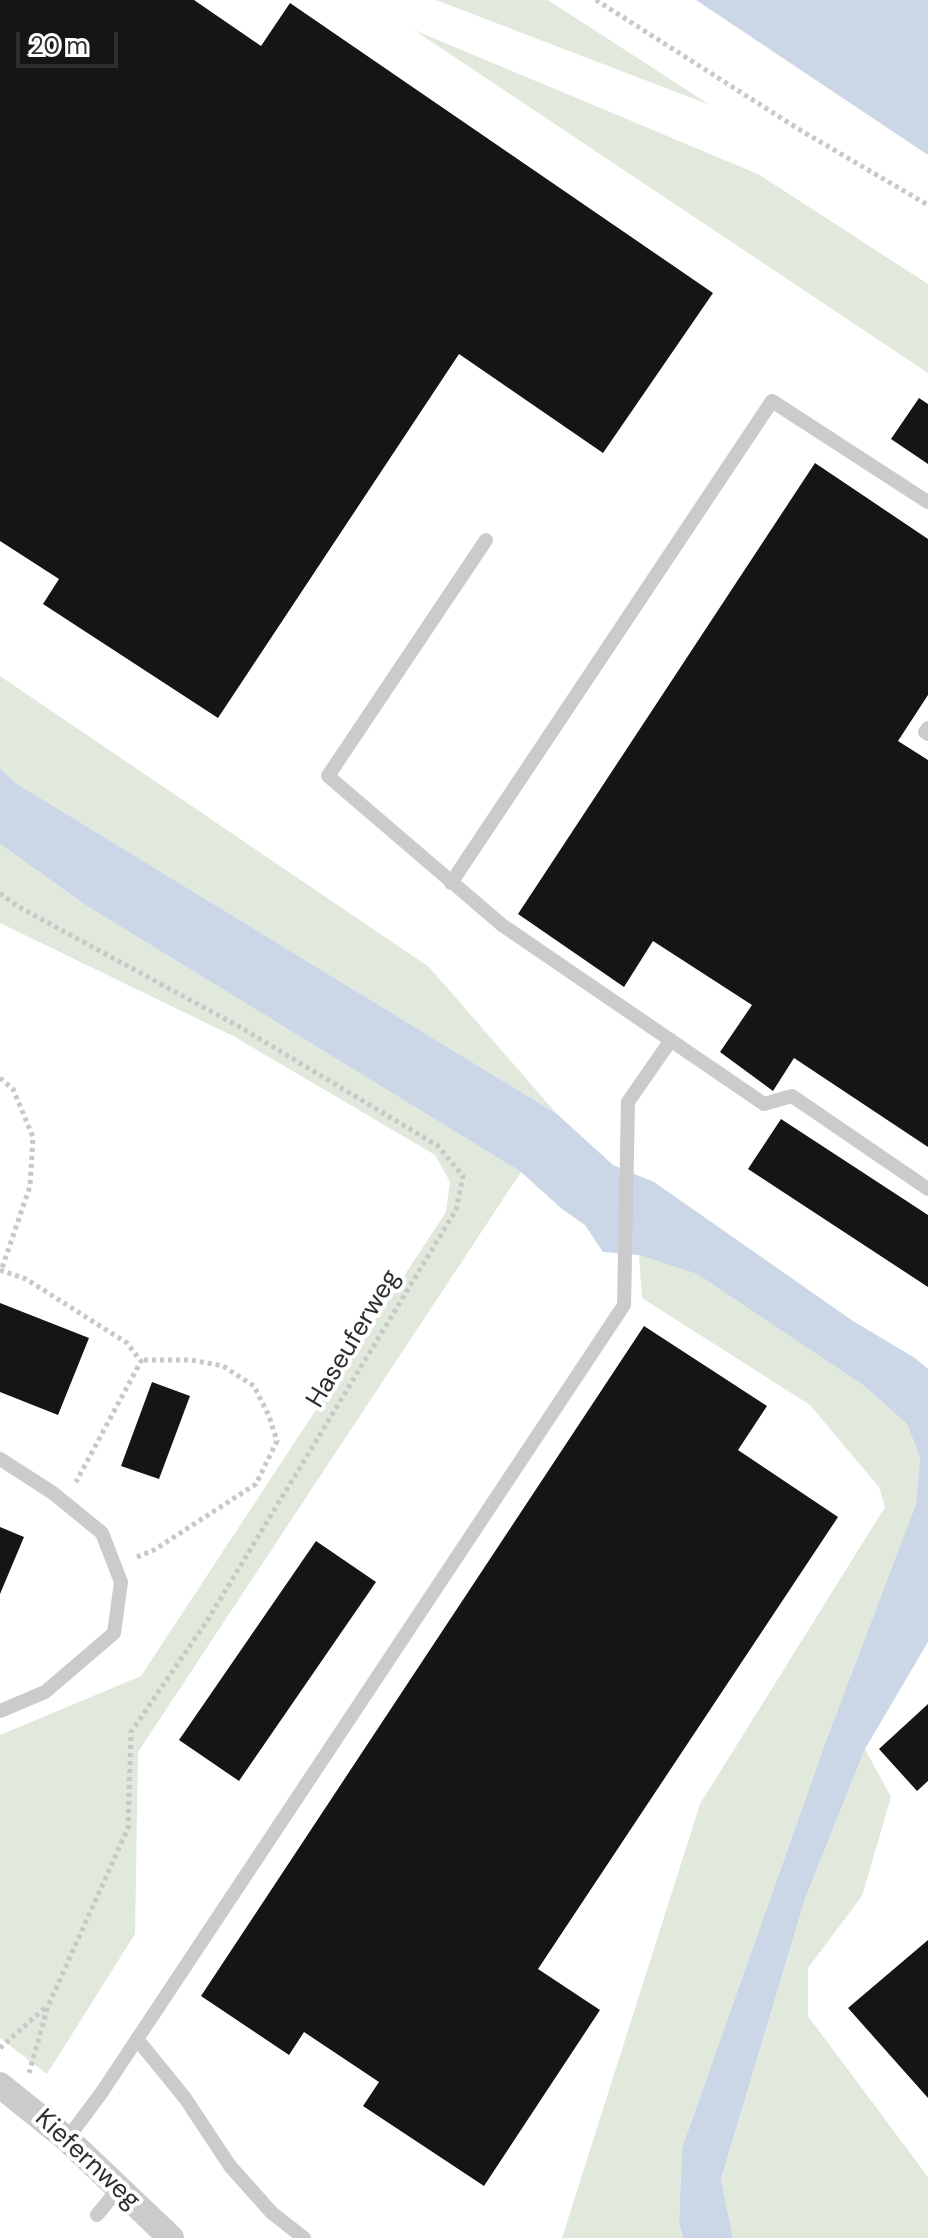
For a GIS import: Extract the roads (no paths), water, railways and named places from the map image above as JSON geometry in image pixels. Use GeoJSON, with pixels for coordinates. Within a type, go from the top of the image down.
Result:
{"type":"FeatureCollection","features":[{"type":"Feature","properties":{"kind":"street","name":"Kiefernweg"},"geometry":{"type":"LineString","coordinates":[[8,2090],[67,2139],[171,2238]]}},
{"type":"Feature","properties":{"kind":"lane"},"geometry":{"type":"LineString","coordinates":[[451,883],[772,401],[928,502]]}},
{"type":"Feature","properties":{"kind":"lane"},"geometry":{"type":"LineString","coordinates":[[486,540],[328,776],[451,883],[532,947],[764,1104],[792,1096],[928,1189]]}},
{"type":"Feature","properties":{"kind":"lane"},"geometry":{"type":"LineString","coordinates":[[928,728],[925,732],[928,734]]}},
{"type":"Feature","properties":{"kind":"lane"},"geometry":{"type":"LineString","coordinates":[[67,2139],[83,2121],[624,1305],[628,1102],[671,1040]]}},
{"type":"Feature","properties":{"kind":"lane"},"geometry":{"type":"LineString","coordinates":[[0,1459],[64,1502],[102,1533],[121,1582],[114,1633],[45,1692],[0,1711]]}},
{"type":"Feature","properties":{"kind":"lane"},"geometry":{"type":"LineString","coordinates":[[137,2039],[185,2098],[230,2166],[272,2213],[304,2238]]}},
{"type":"Feature","properties":{"kind":"lane"},"geometry":{"type":"LineString","coordinates":[[97,2215],[119,2188]]}},
{"type":"Feature","properties":{"kind":"water"},"geometry":{"type":"Polygon","coordinates":[[[696,0],[928,0],[928,155],[696,0]]]}},
{"type":"Feature","properties":{"kind":"water"},"geometry":{"type":"Polygon","coordinates":[[[0,768],[14,782],[557,1114],[613,1165],[654,1182],[853,1321],[928,1369],[928,1642],[865,1749],[805,1899],[721,2180],[733,2238],[683,2238],[679,2223],[682,2148],[827,1738],[916,1504],[920,1457],[907,1424],[863,1385],[697,1274],[639,1255],[603,1252],[585,1225],[521,1172],[87,906],[0,844],[0,768]]]}}]}
